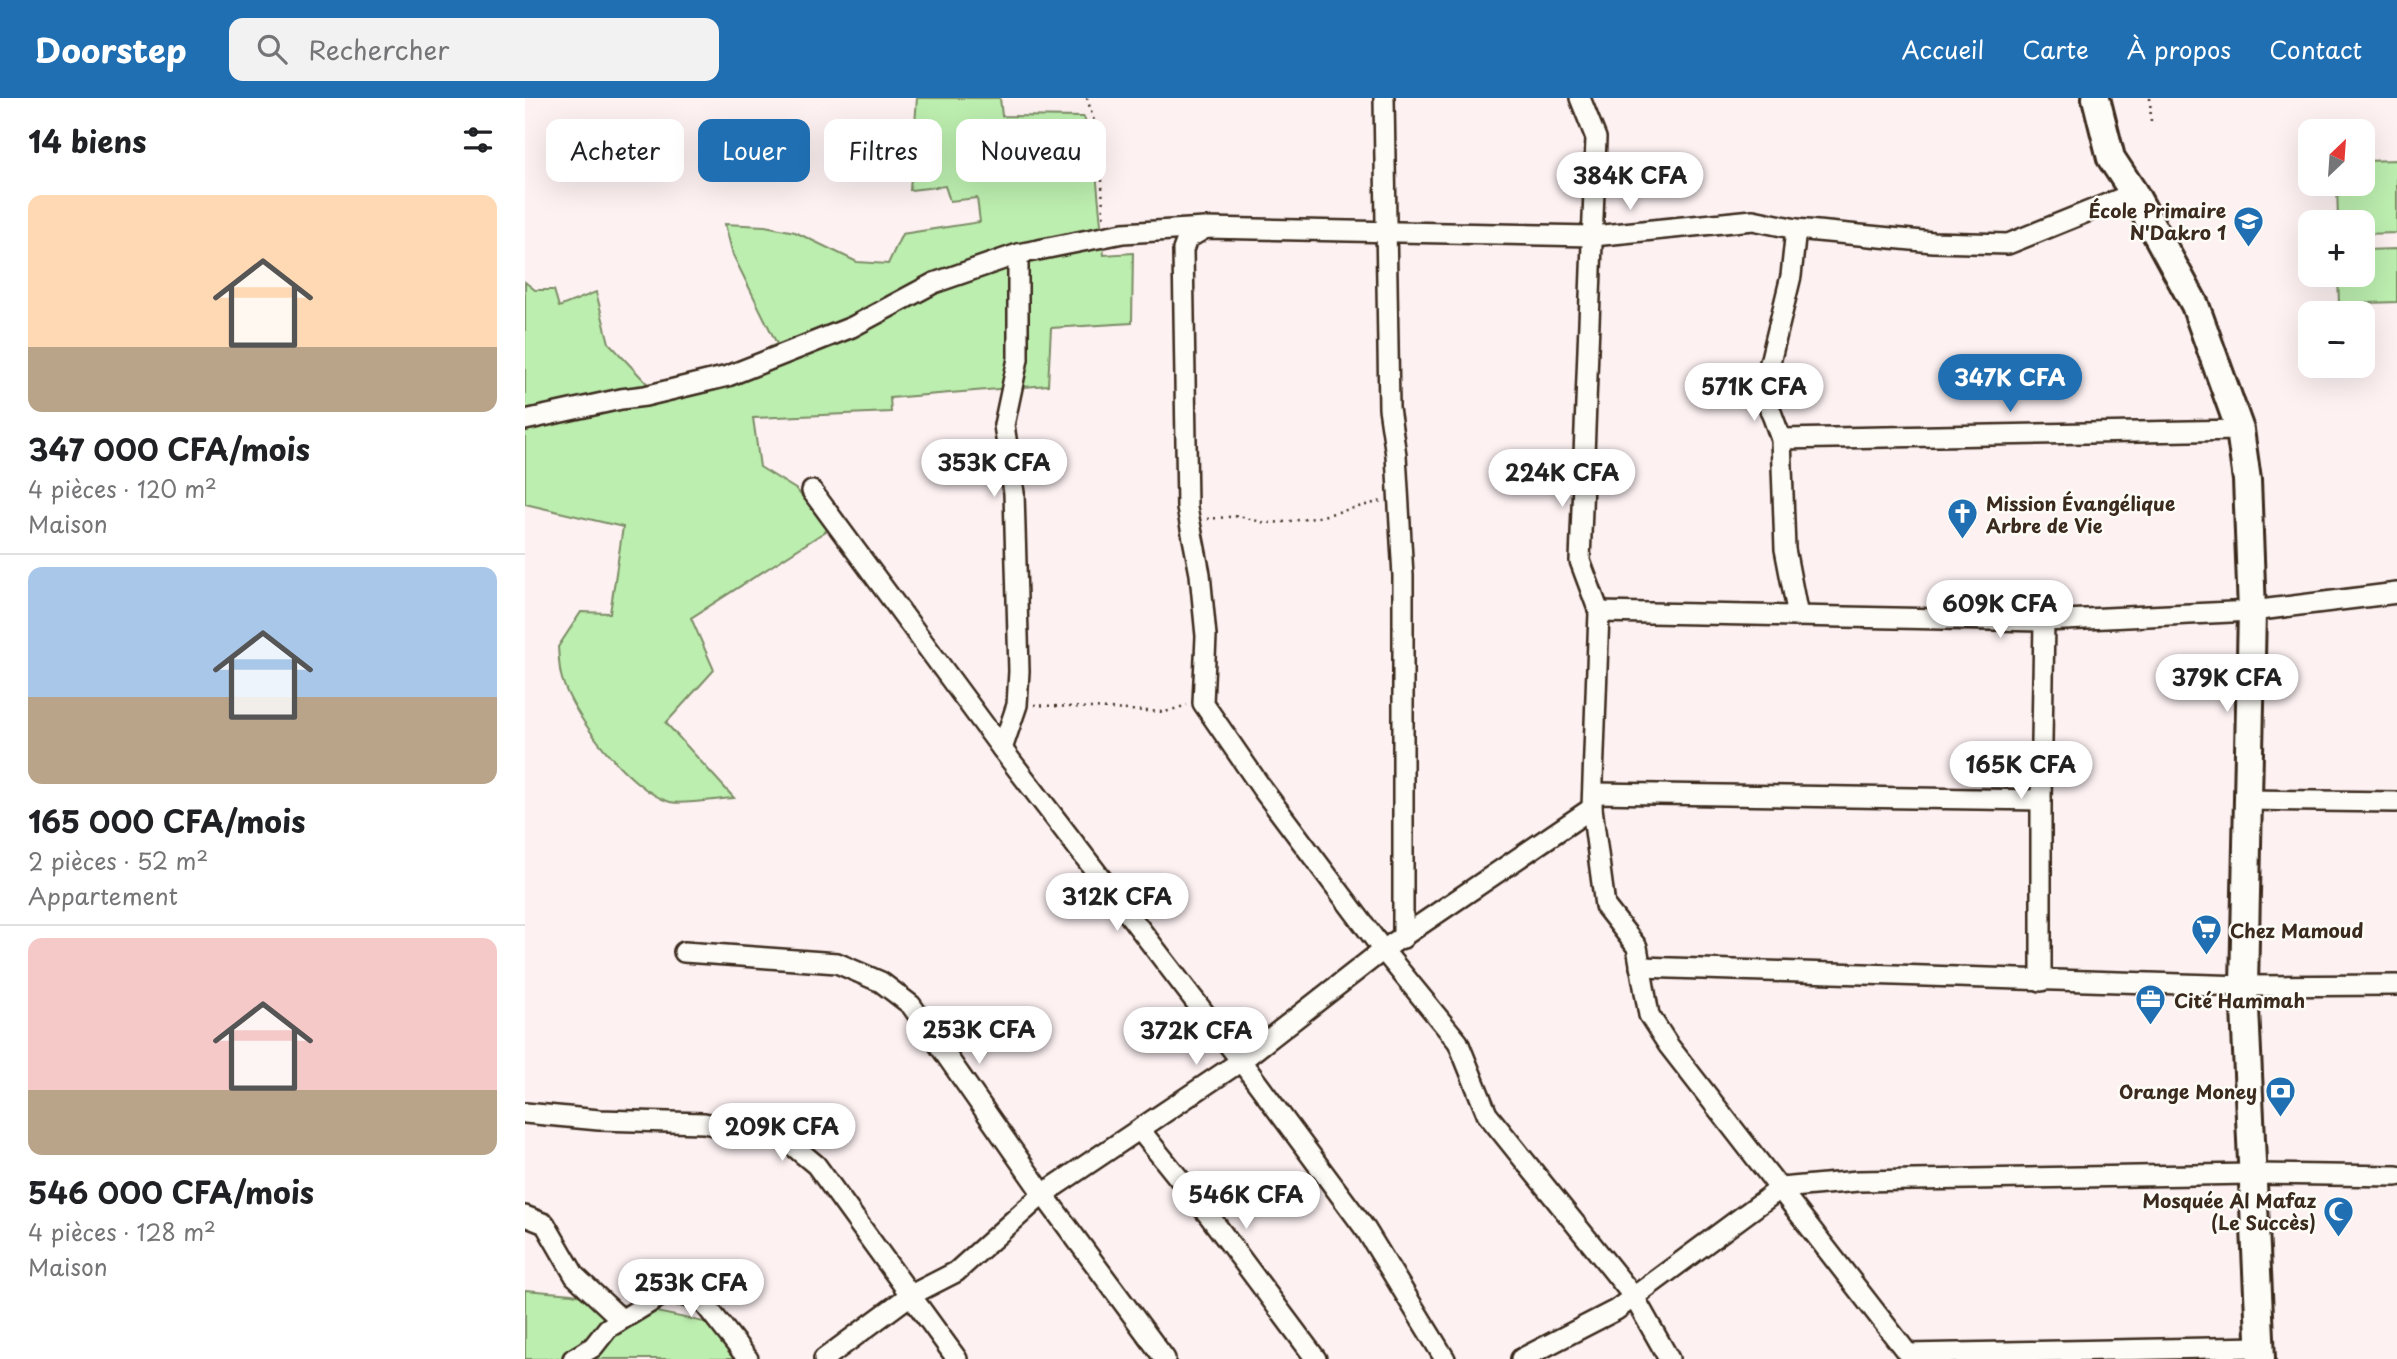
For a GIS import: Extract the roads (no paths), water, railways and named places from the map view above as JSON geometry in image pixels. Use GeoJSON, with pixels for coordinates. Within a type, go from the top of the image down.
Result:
{"type":"FeatureCollection","features":[{"type":"Feature","properties":{"kind":"street"},"geometry":{"type":"LineString","coordinates":[[1384,98],[1389,408],[1399,497],[1403,576],[1403,938]]}},
{"type":"Feature","properties":{"kind":"street"},"geometry":{"type":"LineString","coordinates":[[1580,98],[1596,138],[1580,561],[1599,612],[1593,800],[1605,906],[1637,947],[1649,1015],[1669,1046],[1910,1357],[2260,1353],[2244,986],[2252,611],[2247,480],[2240,430],[2195,304],[2134,193],[2111,158],[2096,98]]}},
{"type":"Feature","properties":{"kind":"street"},"geometry":{"type":"LineString","coordinates":[[525,420],[728,376],[852,327],[934,283],[1018,254],[1123,233],[1205,228],[1593,236],[1753,220],[1795,229],[1933,242],[2008,244],[2134,193]]}},
{"type":"Feature","properties":{"kind":"street"},"geometry":{"type":"LineString","coordinates":[[1205,228],[1187,239],[1183,250],[1187,508],[1200,574],[1206,636],[1203,703],[1263,790],[1383,950],[1458,1042],[1487,1114],[1634,1297],[1669,1359]]}},
{"type":"Feature","properties":{"kind":"street"},"geometry":{"type":"LineString","coordinates":[[1795,229],[1791,276],[1767,375],[1767,401],[1781,439],[1785,549],[1798,617]]}},
{"type":"Feature","properties":{"kind":"street"},"geometry":{"type":"LineString","coordinates":[[1002,749],[1017,705],[1019,671],[1014,493],[1004,425],[1018,359],[1018,254]]}},
{"type":"Feature","properties":{"kind":"street"},"geometry":{"type":"LineString","coordinates":[[1781,439],[2240,430]]}},
{"type":"Feature","properties":{"kind":"street"},"geometry":{"type":"LineString","coordinates":[[812,491],[1002,749],[1241,1061],[1366,1230],[1445,1359]]}},
{"type":"Feature","properties":{"kind":"street"},"geometry":{"type":"LineString","coordinates":[[1599,612],[2044,621],[2252,611],[2397,593]]}},
{"type":"Feature","properties":{"kind":"street"},"geometry":{"type":"LineString","coordinates":[[2041,981],[2044,621]]}},
{"type":"Feature","properties":{"kind":"street"},"geometry":{"type":"LineString","coordinates":[[824,1359],[909,1296],[956,1272],[1042,1194],[1241,1061],[1383,950],[1593,800],[2041,800]]}},
{"type":"Feature","properties":{"kind":"street"},"geometry":{"type":"LineString","coordinates":[[2249,800],[2397,802]]}},
{"type":"Feature","properties":{"kind":"street"},"geometry":{"type":"LineString","coordinates":[[684,952],[837,963],[881,982],[911,1004],[1042,1194],[1165,1359]]}},
{"type":"Feature","properties":{"kind":"street"},"geometry":{"type":"LineString","coordinates":[[1640,967],[2244,986],[2397,985]]}},
{"type":"Feature","properties":{"kind":"street"},"geometry":{"type":"LineString","coordinates":[[525,1113],[599,1120],[703,1123],[786,1140],[816,1165],[957,1359]]}},
{"type":"Feature","properties":{"kind":"street"},"geometry":{"type":"LineString","coordinates":[[1140,1130],[1210,1217],[1316,1359]]}},
{"type":"Feature","properties":{"kind":"street"},"geometry":{"type":"LineString","coordinates":[[1521,1359],[1616,1310],[1781,1188],[1858,1181],[2251,1174],[2397,1176]]}},
{"type":"Feature","properties":{"kind":"street"},"geometry":{"type":"LineString","coordinates":[[525,1216],[545,1224],[575,1276],[621,1319]]}},
{"type":"Feature","properties":{"kind":"street"},"geometry":{"type":"LineString","coordinates":[[573,1359],[593,1347],[608,1328],[664,1294],[682,1294],[703,1302],[748,1359]]}},
{"type":"Feature","properties":{"kind":"place","name":"École Primaire N'Dakro 1"},"geometry":{"type":"Point","coordinates":[2249,248]}},
{"type":"Feature","properties":{"kind":"place","name":"Mission Évangélique Arbre de Vie"},"geometry":{"type":"Point","coordinates":[1963,541]}},
{"type":"Feature","properties":{"kind":"place","name":"Chez Mamoud"},"geometry":{"type":"Point","coordinates":[2207,957]}},
{"type":"Feature","properties":{"kind":"place","name":"Cité Hammah"},"geometry":{"type":"Point","coordinates":[2151,1027]}},
{"type":"Feature","properties":{"kind":"place","name":"Orange Money"},"geometry":{"type":"Point","coordinates":[2280,1118]}},
{"type":"Feature","properties":{"kind":"place","name":"Mosquée Al Mafaz (Le Succès)"},"geometry":{"type":"Point","coordinates":[2339,1238]}}]}
